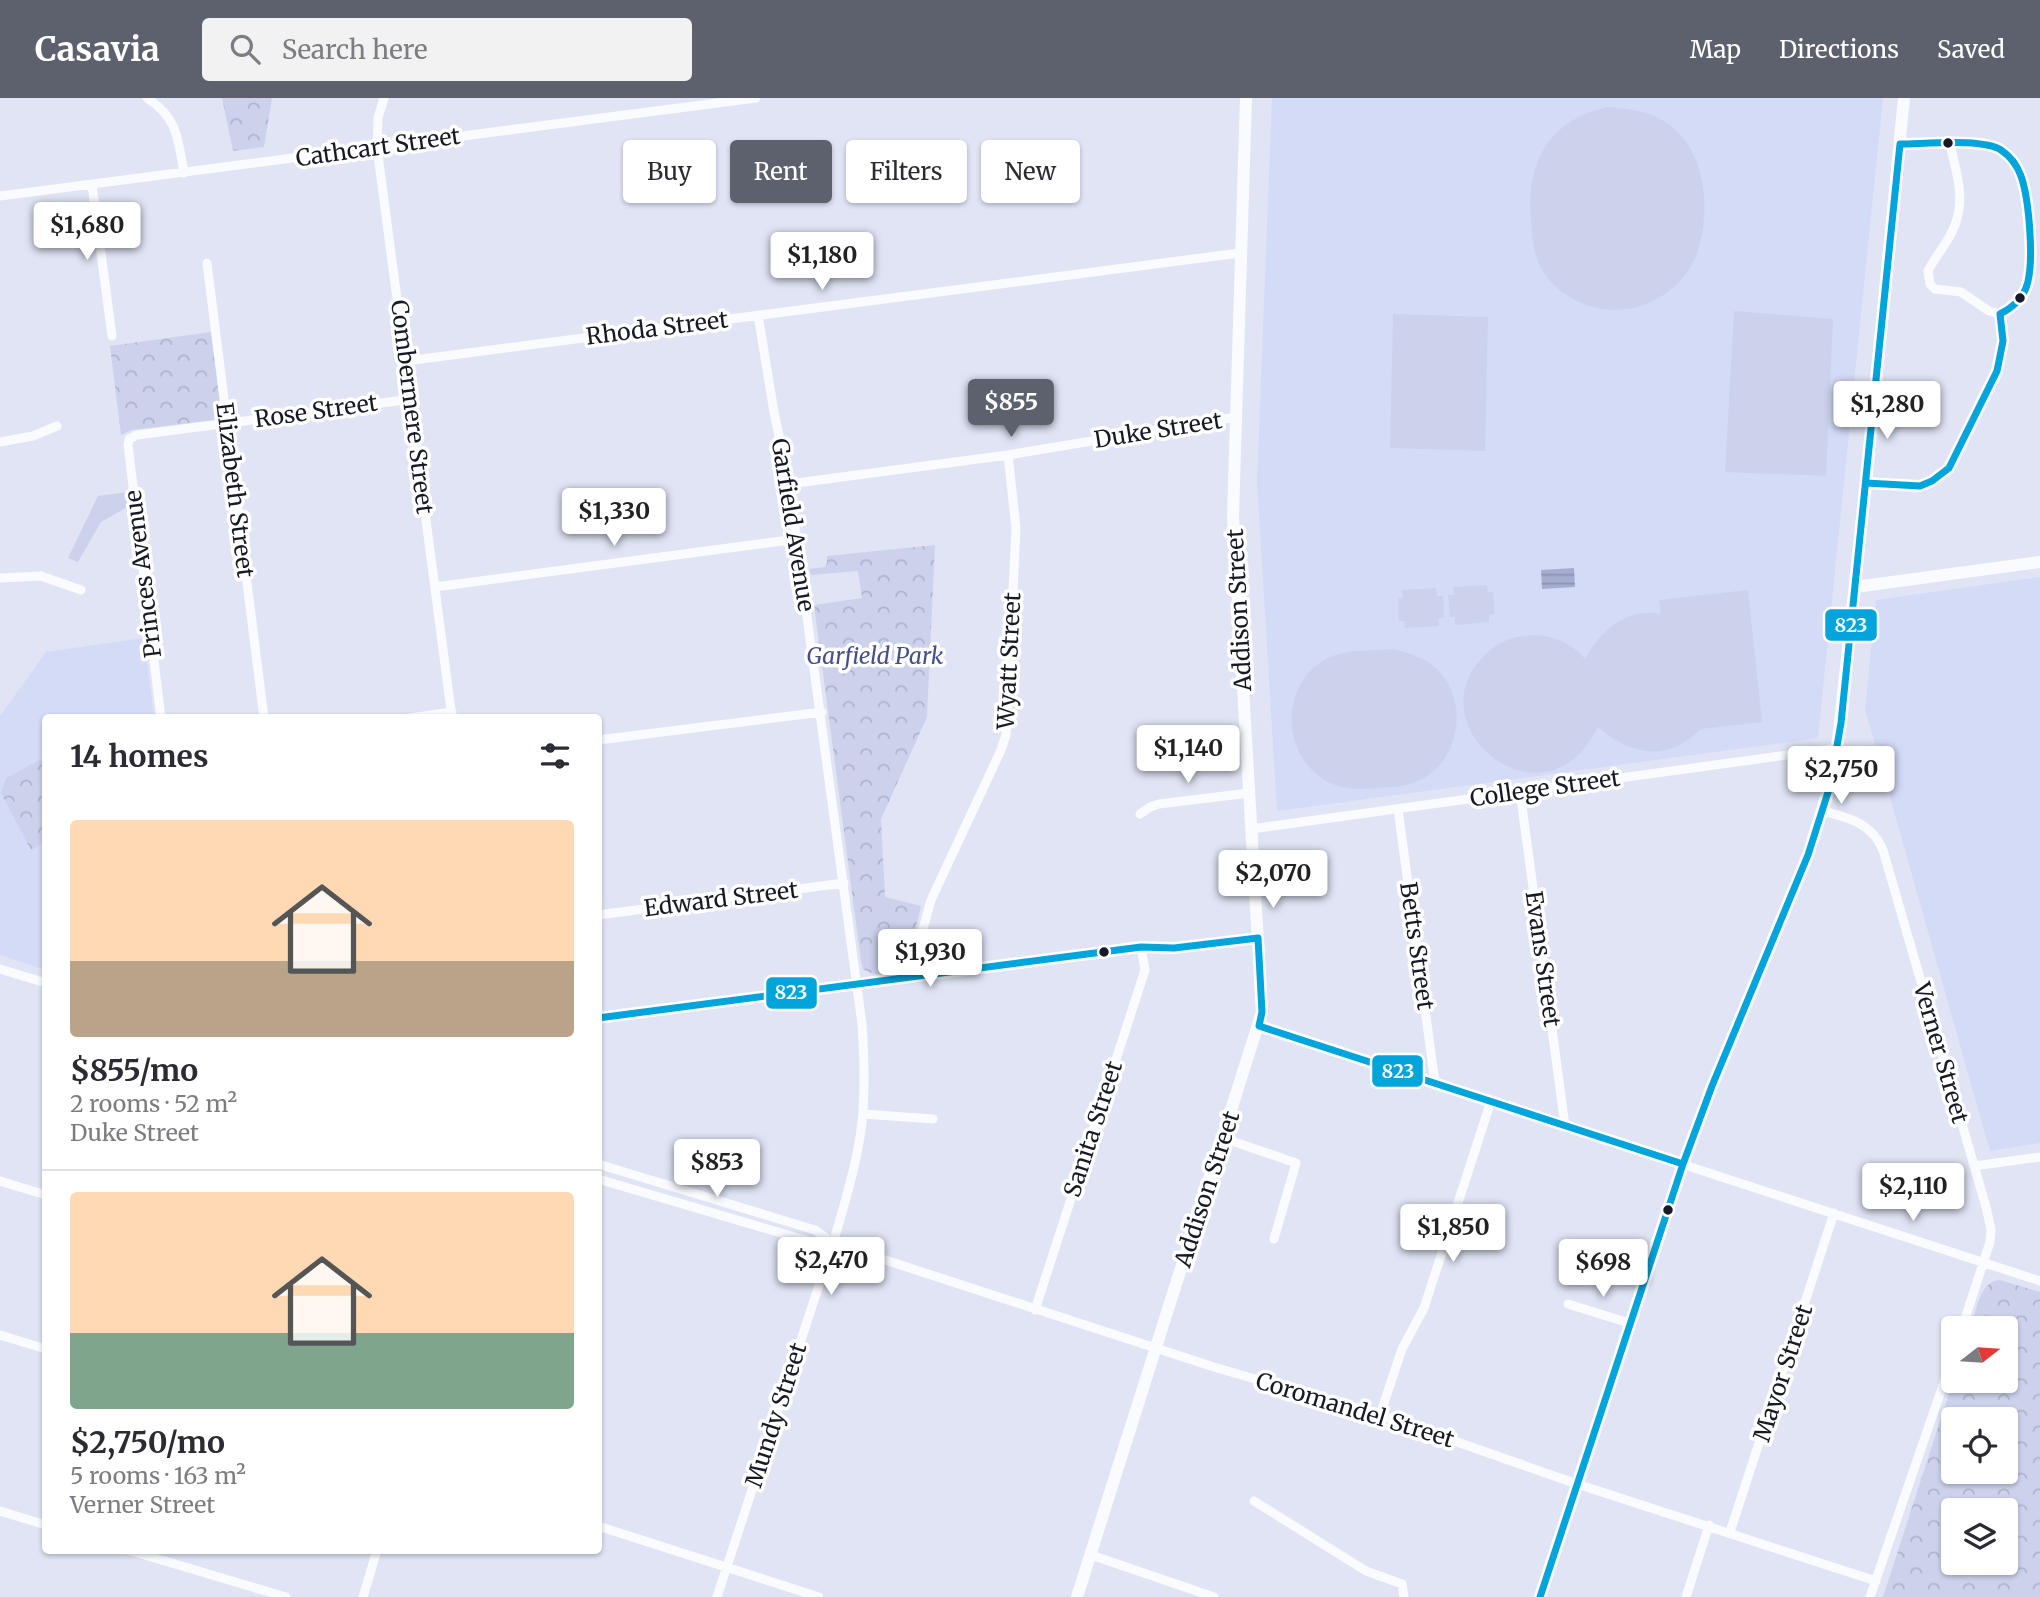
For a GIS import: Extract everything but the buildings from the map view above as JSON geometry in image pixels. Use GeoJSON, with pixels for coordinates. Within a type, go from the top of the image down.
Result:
{"type":"FeatureCollection","features":[{"type":"Feature","properties":{"kind":"street"},"geometry":{"type":"LineString","coordinates":[[147,98],[160,107],[171,120],[177,133],[184,173]]}},
{"type":"Feature","properties":{"kind":"street","name":"Combermere Street"},"geometry":{"type":"LineString","coordinates":[[384,98],[377,118],[377,147],[452,714]]}},
{"type":"Feature","properties":{"kind":"street","name":"Cathcart Street"},"geometry":{"type":"LineString","coordinates":[[0,196],[756,98]]}},
{"type":"Feature","properties":{"kind":"street","name":"Addison Street"},"geometry":{"type":"LineString","coordinates":[[1077,1597],[1262,1012],[1233,516],[1246,98]]}},
{"type":"Feature","properties":{"kind":"street"},"geometry":{"type":"LineString","coordinates":[[1540,1597],[1683,1164],[1712,1086],[1808,856],[1823,811],[1838,748],[1904,98]]}},
{"type":"Feature","properties":{"kind":"street"},"geometry":{"type":"LineString","coordinates":[[1900,144],[1950,145],[1982,142],[2003,151],[2011,158],[2024,180],[2035,249],[2025,290],[2010,310],[2000,314],[1989,311],[1961,292],[1935,289],[1928,277],[1928,271],[1951,235],[1960,210],[1960,187],[1950,145]]}},
{"type":"Feature","properties":{"kind":"street"},"geometry":{"type":"LineString","coordinates":[[92,185],[112,336]]}},
{"type":"Feature","properties":{"kind":"street","name":"Rhoda Street"},"geometry":{"type":"LineString","coordinates":[[406,361],[1241,253]]}},
{"type":"Feature","properties":{"kind":"street","name":"Elizabeth Street"},"geometry":{"type":"LineString","coordinates":[[207,263],[263,714]]}},
{"type":"Feature","properties":{"kind":"street"},"geometry":{"type":"LineString","coordinates":[[1866,483],[1920,486],[1949,468],[1997,371],[2003,341],[2000,314]]}},
{"type":"Feature","properties":{"kind":"street","name":"Garfield Avenue"},"geometry":{"type":"LineString","coordinates":[[758,315],[789,484],[857,985]]}},
{"type":"Feature","properties":{"kind":"street","name":"Rose Street"},"geometry":{"type":"LineString","coordinates":[[137,435],[411,398]]}},
{"type":"Feature","properties":{"kind":"street","name":"Duke Street"},"geometry":{"type":"LineString","coordinates":[[789,484],[1008,455],[1236,417]]}},
{"type":"Feature","properties":{"kind":"street"},"geometry":{"type":"LineString","coordinates":[[0,442],[33,436],[57,426]]}},
{"type":"Feature","properties":{"kind":"street","name":"Princes Avenue"},"geometry":{"type":"LineString","coordinates":[[137,435],[129,439],[128,445],[161,714]]}},
{"type":"Feature","properties":{"kind":"street","name":"Wyatt Street"},"geometry":{"type":"LineString","coordinates":[[917,976],[920,940],[931,900],[1006,735],[1016,528],[1008,455]]}},
{"type":"Feature","properties":{"kind":"street"},"geometry":{"type":"LineString","coordinates":[[435,587],[797,539]]}},
{"type":"Feature","properties":{"kind":"street"},"geometry":{"type":"LineString","coordinates":[[1855,587],[2040,562]]}},
{"type":"Feature","properties":{"kind":"street"},"geometry":{"type":"LineString","coordinates":[[0,578],[41,576],[81,590]]}},
{"type":"Feature","properties":{"kind":"street"},"geometry":{"type":"LineString","coordinates":[[602,739],[821,712]]}},
{"type":"Feature","properties":{"kind":"street","name":"College Street"},"geometry":{"type":"LineString","coordinates":[[1251,829],[1838,748]]}},
{"type":"Feature","properties":{"kind":"street","name":"Evans Street"},"geometry":{"type":"LineString","coordinates":[[1520,791],[1565,1126]]}},
{"type":"Feature","properties":{"kind":"street"},"geometry":{"type":"LineString","coordinates":[[1140,814],[1159,804],[1249,793]]}},
{"type":"Feature","properties":{"kind":"street","name":"Betts Street"},"geometry":{"type":"LineString","coordinates":[[1398,808],[1435,1083]]}},
{"type":"Feature","properties":{"kind":"street","name":"Verner Street"},"geometry":{"type":"LineString","coordinates":[[1823,811],[1862,824],[1874,834],[1883,850],[1974,1166],[1991,1229],[1966,1316]]}},
{"type":"Feature","properties":{"kind":"street","name":"Edward Street"},"geometry":{"type":"LineString","coordinates":[[602,914],[844,883]]}},
{"type":"Feature","properties":{"kind":"street"},"geometry":{"type":"LineString","coordinates":[[602,1017],[1141,947],[1174,948],[1258,938]]}},
{"type":"Feature","properties":{"kind":"street","name":"Sanita Street"},"geometry":{"type":"LineString","coordinates":[[1035,1310],[1145,970],[1141,947]]}},
{"type":"Feature","properties":{"kind":"street"},"geometry":{"type":"LineString","coordinates":[[0,969],[42,983]]}},
{"type":"Feature","properties":{"kind":"street","name":"Mundy Street"},"geometry":{"type":"LineString","coordinates":[[717,1597],[833,1243],[852,1174],[863,1114],[864,1066],[857,985]]}},
{"type":"Feature","properties":{"kind":"street"},"geometry":{"type":"LineString","coordinates":[[1259,1026],[2040,1281]]}},
{"type":"Feature","properties":{"kind":"street"},"geometry":{"type":"LineString","coordinates":[[1380,1415],[1402,1349],[1424,1308],[1491,1101]]}},
{"type":"Feature","properties":{"kind":"street"},"geometry":{"type":"LineString","coordinates":[[863,1114],[933,1119]]}},
{"type":"Feature","properties":{"kind":"street"},"geometry":{"type":"LineString","coordinates":[[1223,1138],[1296,1163],[1274,1239]]}},
{"type":"Feature","properties":{"kind":"street"},"geometry":{"type":"LineString","coordinates":[[1974,1166],[2040,1157]]}},
{"type":"Feature","properties":{"kind":"street","name":"Coromandel Street"},"geometry":{"type":"LineString","coordinates":[[602,1164],[815,1230],[833,1243],[1035,1310],[1380,1415],[1577,1484],[1875,1581]]}},
{"type":"Feature","properties":{"kind":"street","name":"Coromandel Street"},"geometry":{"type":"LineString","coordinates":[[602,1180],[815,1243],[833,1243]]}},
{"type":"Feature","properties":{"kind":"street"},"geometry":{"type":"LineString","coordinates":[[0,1181],[42,1194]]}},
{"type":"Feature","properties":{"kind":"street"},"geometry":{"type":"LineString","coordinates":[[674,1201],[677,1188]]}},
{"type":"Feature","properties":{"kind":"street"},"geometry":{"type":"LineString","coordinates":[[745,1222],[748,1210]]}},
{"type":"Feature","properties":{"kind":"street","name":"Mayor Street"},"geometry":{"type":"LineString","coordinates":[[1731,1532],[1834,1213]]}},
{"type":"Feature","properties":{"kind":"street"},"geometry":{"type":"LineString","coordinates":[[1568,1304],[1629,1323]]}},
{"type":"Feature","properties":{"kind":"street"},"geometry":{"type":"LineString","coordinates":[[0,1335],[42,1348]]}},
{"type":"Feature","properties":{"kind":"street"},"geometry":{"type":"LineString","coordinates":[[1870,1597],[1941,1391]]}},
{"type":"Feature","properties":{"kind":"street"},"geometry":{"type":"LineString","coordinates":[[1254,1501],[1366,1571],[1402,1584],[1404,1597]]}},
{"type":"Feature","properties":{"kind":"street"},"geometry":{"type":"LineString","coordinates":[[0,1511],[42,1524]]}},
{"type":"Feature","properties":{"kind":"street"},"geometry":{"type":"LineString","coordinates":[[1686,1597],[1709,1525]]}},
{"type":"Feature","properties":{"kind":"street"},"geometry":{"type":"LineString","coordinates":[[602,1527],[820,1597]]}},
{"type":"Feature","properties":{"kind":"street"},"geometry":{"type":"LineString","coordinates":[[141,1554],[286,1597]]}},
{"type":"Feature","properties":{"kind":"street"},"geometry":{"type":"LineString","coordinates":[[363,1597],[376,1554]]}},
{"type":"Feature","properties":{"kind":"street"},"geometry":{"type":"LineString","coordinates":[[1091,1555],[1214,1597]]}},
{"type":"Feature","properties":{"kind":"shaded area"},"geometry":{"type":"Polygon","coordinates":[[[1272,98],[1883,98],[1818,738],[1277,811],[1257,482],[1272,98]]]}},
{"type":"Feature","properties":{"kind":"shaded area"},"geometry":{"type":"Polygon","coordinates":[[[1574,568],[1575,587],[1542,589],[1541,570],[1574,568]]]}},
{"type":"Feature","properties":{"kind":"shaded area"},"geometry":{"type":"Polygon","coordinates":[[[2040,577],[2040,1143],[1990,1151],[1865,709],[1876,600],[2040,577]]]}},
{"type":"Feature","properties":{"kind":"shaded area"},"geometry":{"type":"Polygon","coordinates":[[[144,638],[154,714],[42,714],[42,969],[0,955],[0,716],[46,652],[144,638]]]}},
{"type":"Feature","properties":{"kind":"green space"},"geometry":{"type":"Polygon","coordinates":[[[222,98],[272,98],[264,147],[233,151],[222,98]]]}},
{"type":"Feature","properties":{"kind":"green space"},"geometry":{"type":"Polygon","coordinates":[[[1607,107],[1650,114],[1678,132],[1689,147],[1702,182],[1704,220],[1701,239],[1692,264],[1668,292],[1652,302],[1630,309],[1602,309],[1563,293],[1544,273],[1533,242],[1530,201],[1532,181],[1545,148],[1555,134],[1569,123],[1607,107]]]}},
{"type":"Feature","properties":{"kind":"green space"},"geometry":{"type":"Polygon","coordinates":[[[1734,311],[1833,319],[1826,476],[1725,472],[1734,311]]]}},
{"type":"Feature","properties":{"kind":"green space"},"geometry":{"type":"Polygon","coordinates":[[[1393,314],[1488,317],[1485,451],[1390,448],[1393,314]]]}},
{"type":"Feature","properties":{"kind":"green space"},"geometry":{"type":"Polygon","coordinates":[[[211,332],[221,407],[218,417],[213,420],[132,430],[121,435],[110,346],[211,332]]]}},
{"type":"Feature","properties":{"kind":"green space"},"geometry":{"type":"Polygon","coordinates":[[[128,492],[129,506],[101,522],[78,562],[68,558],[98,496],[128,492]]]}},
{"type":"Feature","properties":{"kind":"green space","name":"Garfield Park"},"geometry":{"type":"Polygon","coordinates":[[[935,545],[927,717],[881,819],[885,897],[921,906],[908,961],[893,972],[874,974],[863,969],[861,961],[814,605],[862,598],[858,571],[811,575],[809,569],[825,567],[827,556],[935,545]]]}},
{"type":"Feature","properties":{"kind":"green space"},"geometry":{"type":"Polygon","coordinates":[[[1487,585],[1488,592],[1493,592],[1495,614],[1489,615],[1489,622],[1455,625],[1455,617],[1450,617],[1448,595],[1454,595],[1453,587],[1487,585]]]}},
{"type":"Feature","properties":{"kind":"green space"},"geometry":{"type":"Polygon","coordinates":[[[1436,588],[1437,596],[1443,596],[1444,618],[1438,618],[1439,626],[1405,628],[1404,621],[1399,621],[1398,599],[1403,598],[1402,590],[1436,588]]]}},
{"type":"Feature","properties":{"kind":"green space"},"geometry":{"type":"Polygon","coordinates":[[[1748,590],[1762,722],[1701,729],[1688,740],[1662,751],[1636,749],[1610,737],[1598,727],[1575,758],[1549,771],[1521,771],[1495,759],[1476,739],[1465,714],[1466,686],[1482,658],[1500,643],[1523,636],[1549,637],[1572,647],[1585,659],[1598,639],[1616,623],[1637,614],[1661,614],[1659,600],[1748,590]]]}},
{"type":"Feature","properties":{"kind":"green space"},"geometry":{"type":"Polygon","coordinates":[[[1393,649],[1426,661],[1436,668],[1447,682],[1454,698],[1456,715],[1450,748],[1441,763],[1429,775],[1409,784],[1354,789],[1326,781],[1306,763],[1297,746],[1292,728],[1292,709],[1297,691],[1307,675],[1321,662],[1339,654],[1393,649]]]}},
{"type":"Feature","properties":{"kind":"green space"},"geometry":{"type":"Polygon","coordinates":[[[42,759],[42,844],[31,850],[1,793],[6,778],[42,759]]]}},
{"type":"Feature","properties":{"kind":"green space"},"geometry":{"type":"Polygon","coordinates":[[[2000,1280],[2040,1292],[2040,1597],[1883,1597],[1941,1418],[1941,1484],[2018,1484],[2018,1407],[1945,1407],[1949,1393],[2018,1393],[2018,1316],[1975,1316],[1987,1286],[2000,1280]]]}},
{"type":"Feature","properties":{"kind":"transit line","name":"823"},"geometry":{"type":"LineString","coordinates":[[1540,1597],[1683,1164],[1712,1086],[1808,855],[1830,786],[1841,723],[1900,144],[1967,143],[1992,146],[2010,158],[2021,176],[2028,215],[2030,249],[2029,278],[2024,293],[2016,304],[2000,314],[2003,341],[1997,371],[1949,468],[1920,486],[1866,483]]}},
{"type":"Feature","properties":{"kind":"transit line","name":"823"},"geometry":{"type":"LineString","coordinates":[[602,1017],[1141,947],[1174,948],[1258,938],[1262,1012],[1259,1026],[1683,1164]]}}]}
